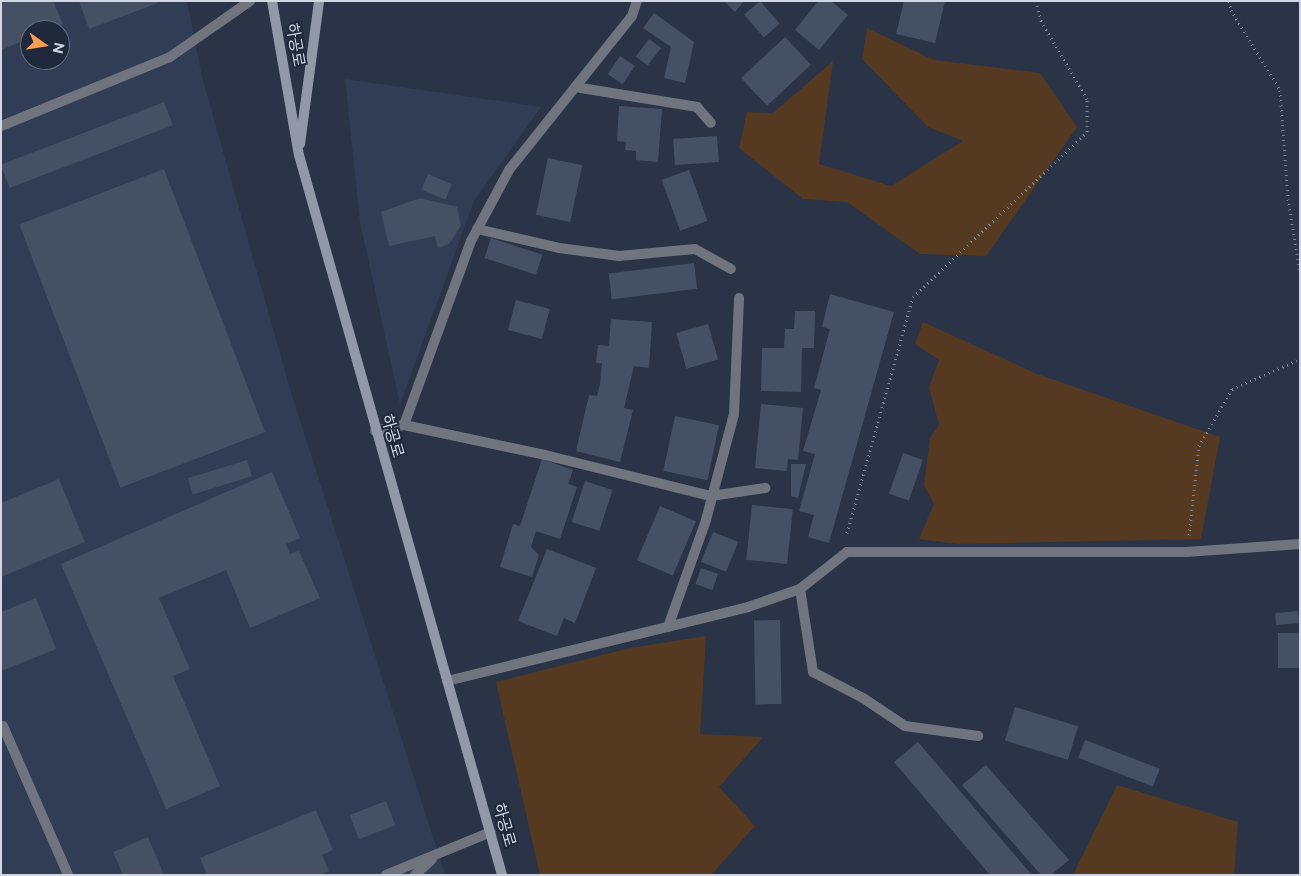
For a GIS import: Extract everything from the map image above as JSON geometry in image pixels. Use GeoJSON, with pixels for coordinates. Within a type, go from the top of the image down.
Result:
{"type":"FeatureCollection","features":[{"type":"Feature","properties":{"kind":"street"},"geometry":{"type":"LineString","coordinates":[[1,126],[170,57],[250,1]]}},
{"type":"Feature","properties":{"kind":"street","name":"하공로"},"geometry":{"type":"LineString","coordinates":[[272,1],[299,155],[375,431],[502,875]]}},
{"type":"Feature","properties":{"kind":"street"},"geometry":{"type":"LineString","coordinates":[[299,155],[319,1]]}},
{"type":"Feature","properties":{"kind":"street"},"geometry":{"type":"LineString","coordinates":[[404,425],[477,229],[509,170],[632,16],[637,1]]}},
{"type":"Feature","properties":{"kind":"street"},"geometry":{"type":"LineString","coordinates":[[575,87],[697,106],[711,123]]}},
{"type":"Feature","properties":{"kind":"street"},"geometry":{"type":"LineString","coordinates":[[477,229],[559,248],[619,256],[695,249],[731,269]]}},
{"type":"Feature","properties":{"kind":"street"},"geometry":{"type":"LineString","coordinates":[[668,627],[711,496],[734,414],[739,298]]}},
{"type":"Feature","properties":{"kind":"street"},"geometry":{"type":"LineString","coordinates":[[375,431],[404,425],[545,455],[711,496],[765,488]]}},
{"type":"Feature","properties":{"kind":"street"},"geometry":{"type":"LineString","coordinates":[[447,681],[748,607],[800,589],[847,552],[1186,552],[1300,544]]}},
{"type":"Feature","properties":{"kind":"street"},"geometry":{"type":"LineString","coordinates":[[800,589],[813,672],[864,698],[905,726],[978,736]]}},
{"type":"Feature","properties":{"kind":"street"},"geometry":{"type":"LineString","coordinates":[[3,726],[68,875]]}},
{"type":"Feature","properties":{"kind":"street"},"geometry":{"type":"LineString","coordinates":[[386,875],[491,832]]}},
{"type":"Feature","properties":{"kind":"street"},"geometry":{"type":"LineString","coordinates":[[415,875],[436,855]]}},
{"type":"Feature","properties":{"kind":"path"},"geometry":{"type":"LineString","coordinates":[[840,558],[914,297],[1087,132],[1087,99],[1041,21],[1036,1]]}},
{"type":"Feature","properties":{"kind":"path"},"geometry":{"type":"LineString","coordinates":[[1228,1],[1231,10],[1280,90],[1288,199],[1300,272]]}},
{"type":"Feature","properties":{"kind":"path"},"geometry":{"type":"LineString","coordinates":[[1186,552],[1199,446],[1232,389],[1300,359]]}},
{"type":"Feature","properties":{"kind":"shaded area"},"geometry":{"type":"Polygon","coordinates":[[[1,1],[187,1],[202,77],[290,389],[445,875],[1,875],[1,1]]]}},
{"type":"Feature","properties":{"kind":"shaded area"},"geometry":{"type":"Polygon","coordinates":[[[867,28],[934,60],[1040,73],[1077,127],[986,256],[920,254],[847,202],[803,199],[739,148],[747,112],[773,113],[833,61],[819,164],[891,186],[963,141],[928,127],[862,59],[867,28]]]}},
{"type":"Feature","properties":{"kind":"shaded area"},"geometry":{"type":"Polygon","coordinates":[[[345,79],[541,107],[474,201],[400,404],[360,222],[345,79]]]}},
{"type":"Feature","properties":{"kind":"shaded area"},"geometry":{"type":"Polygon","coordinates":[[[923,322],[1037,374],[1220,437],[1201,539],[957,544],[919,539],[934,504],[924,486],[930,438],[939,425],[929,387],[939,360],[915,344],[923,322]]]}},
{"type":"Feature","properties":{"kind":"shaded area"},"geometry":{"type":"Polygon","coordinates":[[[706,636],[700,734],[763,737],[719,787],[755,826],[711,875],[540,875],[496,682],[630,648],[706,636]]]}},
{"type":"Feature","properties":{"kind":"shaded area"},"geometry":{"type":"Polygon","coordinates":[[[1117,785],[1238,822],[1234,875],[1073,875],[1117,785]]]}},
{"type":"Feature","properties":{"kind":"building"},"geometry":{"type":"Polygon","coordinates":[[[1,1],[53,1],[61,20],[20,20],[20,42],[1,50],[1,1]]]}},
{"type":"Feature","properties":{"kind":"building"},"geometry":{"type":"Polygon","coordinates":[[[79,1],[163,1],[89,29],[79,1]]]}},
{"type":"Feature","properties":{"kind":"building"},"geometry":{"type":"Polygon","coordinates":[[[724,1],[744,1],[735,12],[724,1]]]}},
{"type":"Feature","properties":{"kind":"building"},"geometry":{"type":"Polygon","coordinates":[[[760,1],[780,24],[764,37],[744,15],[760,1]]]}},
{"type":"Feature","properties":{"kind":"building"},"geometry":{"type":"Polygon","coordinates":[[[818,1],[831,1],[848,15],[819,50],[795,30],[818,1]]]}},
{"type":"Feature","properties":{"kind":"building"},"geometry":{"type":"Polygon","coordinates":[[[904,1],[945,1],[935,43],[896,34],[904,1]]]}},
{"type":"Feature","properties":{"kind":"building"},"geometry":{"type":"Polygon","coordinates":[[[654,13],[694,42],[685,83],[664,78],[671,47],[643,28],[654,13]]]}},
{"type":"Feature","properties":{"kind":"building"},"geometry":{"type":"Polygon","coordinates":[[[785,37],[811,65],[767,106],[741,78],[785,37]]]}},
{"type":"Feature","properties":{"kind":"building"},"geometry":{"type":"Polygon","coordinates":[[[649,39],[661,48],[648,66],[636,57],[649,39]]]}},
{"type":"Feature","properties":{"kind":"building"},"geometry":{"type":"Polygon","coordinates":[[[620,56],[635,66],[623,84],[608,74],[620,56]]]}},
{"type":"Feature","properties":{"kind":"building"},"geometry":{"type":"Polygon","coordinates":[[[164,102],[173,125],[10,188],[1,165],[164,102]]]}},
{"type":"Feature","properties":{"kind":"building"},"geometry":{"type":"Polygon","coordinates":[[[619,106],[662,109],[658,162],[636,160],[636,151],[625,150],[626,142],[617,141],[619,106]]]}},
{"type":"Feature","properties":{"kind":"building"},"geometry":{"type":"Polygon","coordinates":[[[717,136],[719,162],[675,165],[673,139],[717,136]]]}},
{"type":"Feature","properties":{"kind":"building"},"geometry":{"type":"Polygon","coordinates":[[[548,158],[582,165],[570,222],[536,215],[548,158]]]}},
{"type":"Feature","properties":{"kind":"building"},"geometry":{"type":"Polygon","coordinates":[[[164,169],[265,432],[120,488],[19,225],[164,169]]]}},
{"type":"Feature","properties":{"kind":"building"},"geometry":{"type":"Polygon","coordinates":[[[689,170],[707,221],[680,231],[662,180],[689,170]]]}},
{"type":"Feature","properties":{"kind":"building"},"geometry":{"type":"Polygon","coordinates":[[[428,174],[452,184],[445,200],[421,190],[428,174]]]}},
{"type":"Feature","properties":{"kind":"building"},"geometry":{"type":"Polygon","coordinates":[[[420,198],[457,207],[461,226],[449,244],[438,248],[435,236],[389,246],[381,212],[420,198]]]}},
{"type":"Feature","properties":{"kind":"building"},"geometry":{"type":"Polygon","coordinates":[[[491,238],[542,255],[536,275],[485,258],[491,238]]]}},
{"type":"Feature","properties":{"kind":"building"},"geometry":{"type":"Polygon","coordinates":[[[694,263],[697,289],[612,299],[609,273],[694,263]]]}},
{"type":"Feature","properties":{"kind":"building"},"geometry":{"type":"Polygon","coordinates":[[[830,294],[894,312],[829,543],[808,537],[814,515],[799,511],[815,454],[803,451],[821,390],[814,388],[830,329],[822,327],[830,294]]]}},
{"type":"Feature","properties":{"kind":"building"},"geometry":{"type":"Polygon","coordinates":[[[516,300],[550,309],[542,339],[508,330],[516,300]]]}},
{"type":"Feature","properties":{"kind":"building"},"geometry":{"type":"Polygon","coordinates":[[[795,311],[815,311],[814,348],[802,348],[801,392],[761,391],[762,348],[784,348],[785,329],[794,329],[795,311]]]}},
{"type":"Feature","properties":{"kind":"building"},"geometry":{"type":"Polygon","coordinates":[[[611,319],[652,322],[649,368],[634,366],[624,408],[633,410],[620,462],[576,451],[589,395],[597,396],[602,363],[596,363],[598,345],[609,346],[611,319]]]}},
{"type":"Feature","properties":{"kind":"building"},"geometry":{"type":"Polygon","coordinates":[[[708,324],[718,360],[686,369],[676,333],[708,324]]]}},
{"type":"Feature","properties":{"kind":"building"},"geometry":{"type":"Polygon","coordinates":[[[761,404],[803,408],[798,460],[788,459],[787,471],[755,468],[761,404]]]}},
{"type":"Feature","properties":{"kind":"building"},"geometry":{"type":"Polygon","coordinates":[[[675,416],[719,425],[707,480],[663,471],[675,416]]]}},
{"type":"Feature","properties":{"kind":"building"},"geometry":{"type":"Polygon","coordinates":[[[903,453],[923,460],[909,500],[889,494],[903,453]]]}},
{"type":"Feature","properties":{"kind":"building"},"geometry":{"type":"Polygon","coordinates":[[[542,459],[573,470],[568,484],[577,487],[560,539],[536,531],[531,547],[539,555],[532,577],[500,567],[513,524],[520,526],[542,459]]]}},
{"type":"Feature","properties":{"kind":"building"},"geometry":{"type":"Polygon","coordinates":[[[247,460],[252,476],[193,494],[188,478],[247,460]]]}},
{"type":"Feature","properties":{"kind":"building"},"geometry":{"type":"Polygon","coordinates":[[[791,464],[806,464],[798,498],[791,496],[791,464]]]}},
{"type":"Feature","properties":{"kind":"building"},"geometry":{"type":"Polygon","coordinates":[[[272,472],[300,538],[286,544],[290,554],[299,551],[320,598],[250,628],[226,570],[159,598],[190,669],[173,676],[220,786],[166,809],[61,564],[272,472]]]}},
{"type":"Feature","properties":{"kind":"building"},"geometry":{"type":"Polygon","coordinates":[[[59,479],[85,542],[1,577],[1,503],[59,479]]]}},
{"type":"Feature","properties":{"kind":"building"},"geometry":{"type":"Polygon","coordinates":[[[585,481],[613,490],[599,531],[572,522],[585,481]]]}},
{"type":"Feature","properties":{"kind":"building"},"geometry":{"type":"Polygon","coordinates":[[[752,505],[793,509],[787,564],[746,560],[752,505]]]}},
{"type":"Feature","properties":{"kind":"building"},"geometry":{"type":"Polygon","coordinates":[[[660,506],[696,521],[673,576],[637,560],[660,506]]]}},
{"type":"Feature","properties":{"kind":"building"},"geometry":{"type":"Polygon","coordinates":[[[713,532],[738,542],[726,572],[701,562],[713,532]]]}},
{"type":"Feature","properties":{"kind":"building"},"geometry":{"type":"Polygon","coordinates":[[[547,549],[596,568],[575,623],[564,618],[557,636],[518,621],[547,549]]]}},
{"type":"Feature","properties":{"kind":"building"},"geometry":{"type":"Polygon","coordinates":[[[701,568],[718,574],[712,590],[695,584],[701,568]]]}},
{"type":"Feature","properties":{"kind":"building"},"geometry":{"type":"Polygon","coordinates":[[[36,598],[56,649],[1,671],[1,612],[36,598]]]}},
{"type":"Feature","properties":{"kind":"building"},"geometry":{"type":"Polygon","coordinates":[[[1298,611],[1299,623],[1276,625],[1275,613],[1298,611]]]}},
{"type":"Feature","properties":{"kind":"building"},"geometry":{"type":"Polygon","coordinates":[[[754,620],[780,620],[781,704],[755,704],[754,620]]]}},
{"type":"Feature","properties":{"kind":"building"},"geometry":{"type":"Polygon","coordinates":[[[1278,633],[1300,633],[1300,668],[1278,668],[1278,633]]]}},
{"type":"Feature","properties":{"kind":"building"},"geometry":{"type":"Polygon","coordinates":[[[1015,707],[1078,726],[1068,760],[1005,740],[1015,707]]]}},
{"type":"Feature","properties":{"kind":"building"},"geometry":{"type":"Polygon","coordinates":[[[1085,740],[1160,769],[1153,786],[1078,758],[1085,740]]]}},
{"type":"Feature","properties":{"kind":"building"},"geometry":{"type":"Polygon","coordinates":[[[918,742],[1032,875],[990,875],[894,762],[918,742]]]}},
{"type":"Feature","properties":{"kind":"building"},"geometry":{"type":"Polygon","coordinates":[[[986,765],[1069,860],[1051,875],[1041,875],[962,785],[986,765]]]}},
{"type":"Feature","properties":{"kind":"building"},"geometry":{"type":"Polygon","coordinates":[[[386,801],[395,825],[359,839],[350,815],[386,801]]]}},
{"type":"Feature","properties":{"kind":"building"},"geometry":{"type":"Polygon","coordinates":[[[316,810],[333,850],[322,855],[329,871],[320,875],[207,875],[200,858],[316,810]]]}},
{"type":"Feature","properties":{"kind":"building"},"geometry":{"type":"Polygon","coordinates":[[[148,837],[164,875],[123,875],[113,852],[148,837]]]}}]}
